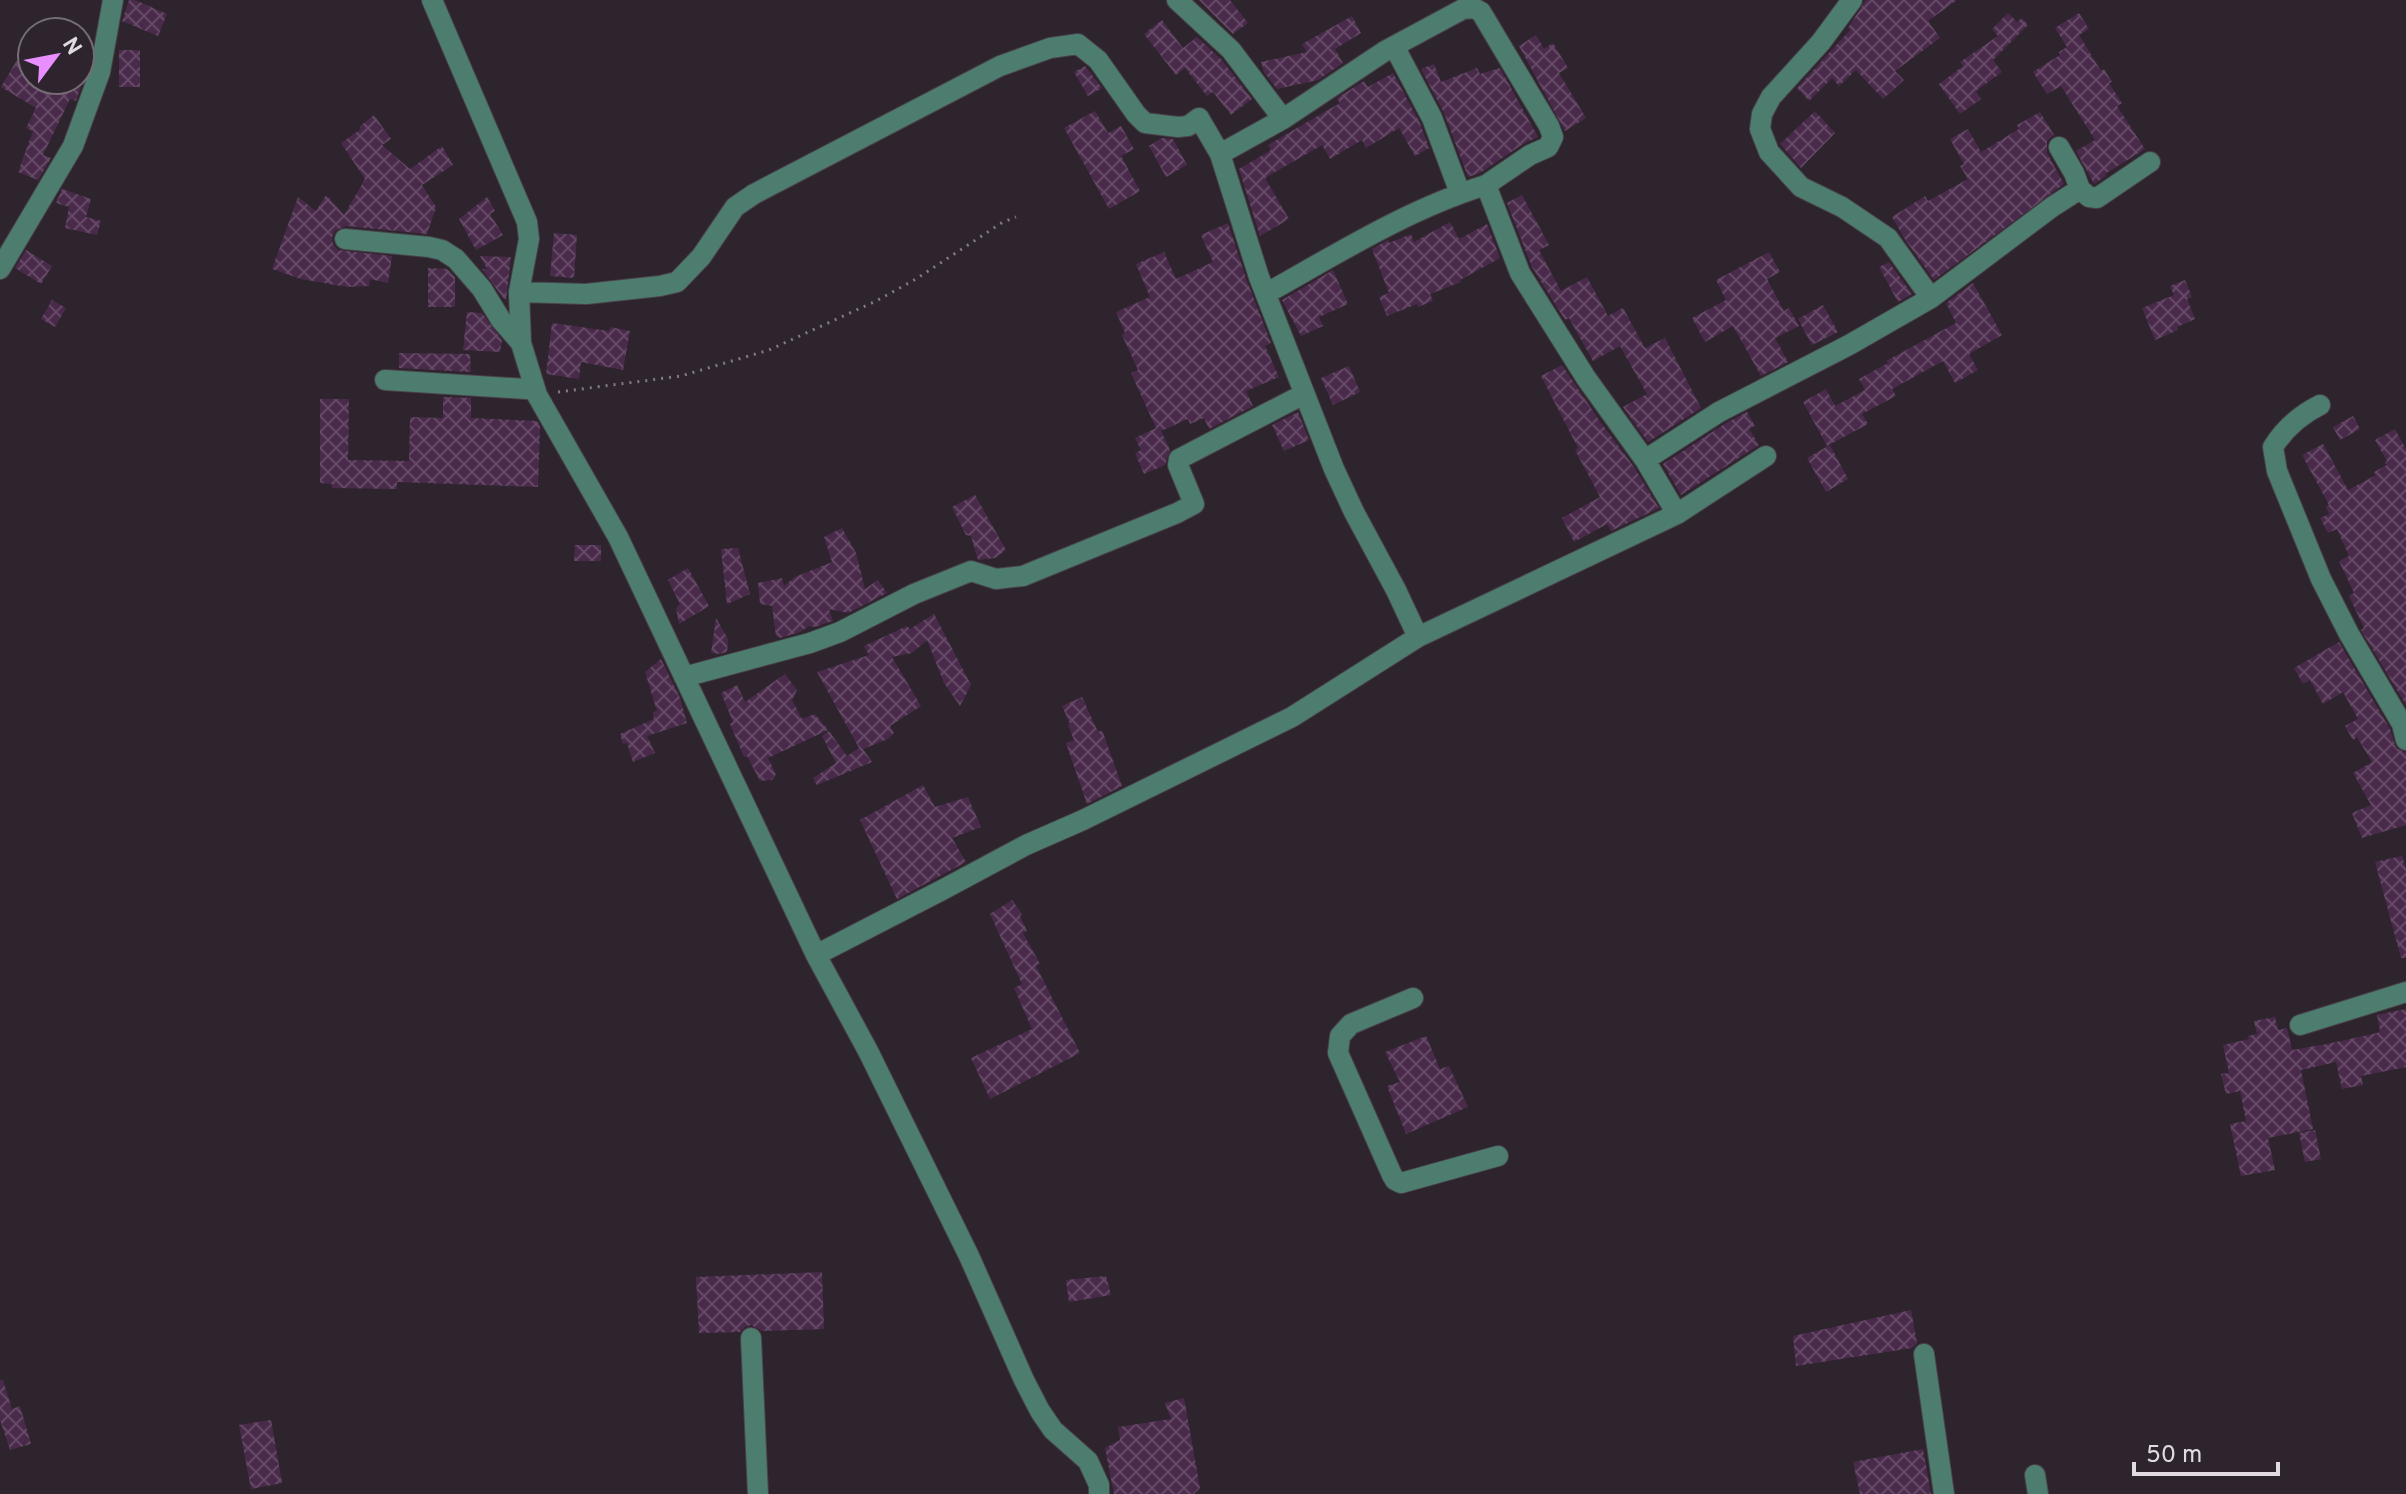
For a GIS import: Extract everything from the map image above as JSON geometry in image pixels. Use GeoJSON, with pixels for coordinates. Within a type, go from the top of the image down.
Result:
{"type":"FeatureCollection","features":[{"type":"Feature","properties":{"kind":"street"},"geometry":{"type":"LineString","coordinates":[[0,269],[73,146],[100,72],[113,0]]}},
{"type":"Feature","properties":{"kind":"street"},"geometry":{"type":"LineString","coordinates":[[432,0],[527,222],[529,239],[519,292],[521,343],[535,391],[618,537],[816,955],[868,1051],[969,1256],[1040,1411],[1053,1430],[1088,1461],[1099,1485],[1099,1494]]}},
{"type":"Feature","properties":{"kind":"street"},"geometry":{"type":"LineString","coordinates":[[1177,0],[1231,50],[1283,119]]}},
{"type":"Feature","properties":{"kind":"street"},"geometry":{"type":"LineString","coordinates":[[1852,0],[1821,42],[1771,97],[1762,114],[1760,129],[1769,152],[1801,187],[1842,207],[1888,238],[1931,298]]}},
{"type":"Feature","properties":{"kind":"street"},"geometry":{"type":"LineString","coordinates":[[1220,154],[1283,119],[1394,46],[1463,9],[1474,8],[1481,12],[1553,137],[1548,147],[1530,155],[1486,185],[1413,214],[1267,293]]}},
{"type":"Feature","properties":{"kind":"street"},"geometry":{"type":"LineString","coordinates":[[519,292],[586,294],[677,282],[701,257],[735,207],[754,194],[1000,66],[1050,48],[1078,44],[1098,60],[1145,123],[1178,127],[1188,126],[1199,118],[1220,154],[1259,277],[1304,394],[1354,512],[1418,637]]}},
{"type":"Feature","properties":{"kind":"street"},"geometry":{"type":"LineString","coordinates":[[1394,46],[1432,118],[1460,193]]}},
{"type":"Feature","properties":{"kind":"street"},"geometry":{"type":"LineString","coordinates":[[2059,147],[2080,189],[2089,197],[2097,198],[2150,162]]}},
{"type":"Feature","properties":{"kind":"street"},"geometry":{"type":"LineString","coordinates":[[1486,185],[1520,273],[1586,378],[1645,460],[1677,514]]}},
{"type":"Feature","properties":{"kind":"street"},"geometry":{"type":"LineString","coordinates":[[1645,460],[1719,412],[1849,345],[1931,298],[2039,216],[2080,189]]}},
{"type":"Feature","properties":{"kind":"street"},"geometry":{"type":"LineString","coordinates":[[345,239],[442,250],[456,259],[482,289],[501,320],[521,343]]}},
{"type":"Feature","properties":{"kind":"street"},"geometry":{"type":"LineString","coordinates":[[385,380],[535,391]]}},
{"type":"Feature","properties":{"kind":"street"},"geometry":{"type":"LineString","coordinates":[[684,677],[840,632],[914,594],[971,571],[996,579],[1023,576],[1177,513],[1194,504],[1178,465],[1179,459],[1304,394]]}},
{"type":"Feature","properties":{"kind":"street"},"geometry":{"type":"LineString","coordinates":[[2320,405],[2282,433],[2273,447],[2277,471],[2321,579],[2349,634],[2405,729]]}},
{"type":"Feature","properties":{"kind":"street"},"geometry":{"type":"LineString","coordinates":[[816,955],[1026,845],[1292,717],[1418,637],[1677,514],[1766,456]]}},
{"type":"Feature","properties":{"kind":"street"},"geometry":{"type":"LineString","coordinates":[[2300,1025],[2406,992]]}},
{"type":"Feature","properties":{"kind":"street"},"geometry":{"type":"LineString","coordinates":[[1413,998],[1351,1024],[1340,1036],[1338,1053],[1392,1175],[1401,1183],[1498,1156]]}},
{"type":"Feature","properties":{"kind":"street"},"geometry":{"type":"LineString","coordinates":[[751,1338],[758,1494]]}},
{"type":"Feature","properties":{"kind":"street"},"geometry":{"type":"LineString","coordinates":[[1924,1354],[1944,1494]]}},
{"type":"Feature","properties":{"kind":"path"},"geometry":{"type":"LineString","coordinates":[[535,391],[681,376],[769,350],[876,301],[1016,217]]}},
{"type":"Feature","properties":{"kind":"building"},"geometry":{"type":"Polygon","coordinates":[[[129,0],[167,14],[158,36],[122,21],[129,0]]]}},
{"type":"Feature","properties":{"kind":"building"},"geometry":{"type":"Polygon","coordinates":[[[1199,0],[1230,0],[1248,23],[1233,34],[1199,0]]]}},
{"type":"Feature","properties":{"kind":"building"},"geometry":{"type":"Polygon","coordinates":[[[1866,0],[1957,0],[1928,21],[1940,38],[1895,71],[1904,80],[1883,99],[1856,70],[1839,86],[1832,78],[1809,101],[1797,88],[1850,30],[1848,28],[1866,0]]]}},
{"type":"Feature","properties":{"kind":"building"},"geometry":{"type":"Polygon","coordinates":[[[2008,13],[2017,22],[2022,18],[2028,25],[1993,60],[2002,72],[1976,91],[1981,99],[1960,114],[1939,84],[1963,66],[1960,62],[1998,36],[1992,29],[2008,13]]]}},
{"type":"Feature","properties":{"kind":"building"},"geometry":{"type":"Polygon","coordinates":[[[2079,13],[2089,29],[2079,35],[2101,71],[2104,69],[2112,82],[2109,83],[2122,103],[2117,106],[2145,149],[2094,184],[2076,151],[2095,140],[2061,86],[2047,94],[2033,72],[2067,47],[2055,28],[2079,13]]]}},
{"type":"Feature","properties":{"kind":"building"},"geometry":{"type":"Polygon","coordinates":[[[1352,16],[1361,33],[1335,49],[1343,63],[1318,80],[1277,89],[1264,72],[1261,62],[1307,52],[1302,44],[1352,16]]]}},
{"type":"Feature","properties":{"kind":"building"},"geometry":{"type":"Polygon","coordinates":[[[1162,20],[1183,48],[1197,37],[1221,59],[1252,99],[1231,115],[1213,92],[1207,96],[1185,68],[1176,75],[1144,34],[1162,20]]]}},
{"type":"Feature","properties":{"kind":"building"},"geometry":{"type":"Polygon","coordinates":[[[1536,35],[1544,49],[1553,43],[1568,68],[1559,73],[1586,118],[1565,131],[1519,46],[1536,35]]]}},
{"type":"Feature","properties":{"kind":"building"},"geometry":{"type":"Polygon","coordinates":[[[119,50],[140,50],[140,87],[119,87],[119,50]]]}},
{"type":"Feature","properties":{"kind":"building"},"geometry":{"type":"Polygon","coordinates":[[[16,62],[16,96],[1,87],[16,62]]]}},
{"type":"Feature","properties":{"kind":"building"},"geometry":{"type":"Polygon","coordinates":[[[1434,64],[1441,82],[1477,68],[1480,74],[1500,68],[1538,137],[1480,173],[1468,177],[1444,113],[1421,69],[1434,64]]]}},
{"type":"Feature","properties":{"kind":"building"},"geometry":{"type":"Polygon","coordinates":[[[1085,66],[1102,88],[1088,96],[1074,72],[1085,66]]]}},
{"type":"Feature","properties":{"kind":"building"},"geometry":{"type":"Polygon","coordinates":[[[1393,73],[1420,123],[1429,148],[1415,156],[1399,128],[1366,148],[1362,140],[1330,159],[1322,145],[1265,178],[1289,219],[1260,236],[1239,169],[1271,150],[1268,145],[1340,103],[1337,98],[1364,81],[1368,87],[1393,73]]]}},
{"type":"Feature","properties":{"kind":"building"},"geometry":{"type":"Polygon","coordinates":[[[16,96],[78,96],[76,101],[70,99],[43,155],[51,158],[38,180],[18,172],[33,131],[26,128],[36,108],[16,96]]]}},
{"type":"Feature","properties":{"kind":"building"},"geometry":{"type":"Polygon","coordinates":[[[1095,111],[1108,133],[1121,126],[1134,149],[1121,156],[1140,191],[1109,209],[1064,128],[1095,111]]]}},
{"type":"Feature","properties":{"kind":"building"},"geometry":{"type":"Polygon","coordinates":[[[1815,111],[1835,133],[1801,168],[1780,144],[1815,111]]]}},
{"type":"Feature","properties":{"kind":"building"},"geometry":{"type":"Polygon","coordinates":[[[2040,112],[2054,135],[2047,141],[2047,153],[2064,184],[1934,280],[1892,217],[1925,196],[1928,201],[1968,179],[1960,166],[1964,164],[1950,139],[1968,129],[1981,152],[2040,112]]]}},
{"type":"Feature","properties":{"kind":"building"},"geometry":{"type":"Polygon","coordinates":[[[374,115],[391,139],[382,145],[410,169],[442,146],[453,165],[422,185],[436,207],[427,234],[346,226],[335,231],[333,244],[338,250],[392,256],[388,283],[370,279],[369,286],[347,287],[301,279],[272,269],[298,197],[316,211],[326,195],[344,215],[365,179],[341,143],[374,115]]]}},
{"type":"Feature","properties":{"kind":"building"},"geometry":{"type":"Polygon","coordinates":[[[1162,138],[1173,139],[1187,165],[1166,177],[1149,146],[1162,138]]]}},
{"type":"Feature","properties":{"kind":"building"},"geometry":{"type":"Polygon","coordinates":[[[62,189],[91,199],[86,217],[101,221],[97,235],[65,228],[69,207],[56,203],[62,189]]]}},
{"type":"Feature","properties":{"kind":"building"},"geometry":{"type":"Polygon","coordinates":[[[1522,195],[1549,245],[1539,250],[1561,291],[1587,277],[1608,316],[1623,308],[1645,348],[1665,338],[1701,408],[1648,442],[1623,407],[1647,394],[1620,346],[1593,361],[1569,318],[1565,320],[1532,267],[1507,203],[1522,195]]]}},
{"type":"Feature","properties":{"kind":"building"},"geometry":{"type":"Polygon","coordinates":[[[487,197],[495,211],[490,214],[503,235],[476,250],[459,219],[487,197]]]}},
{"type":"Feature","properties":{"kind":"building"},"geometry":{"type":"Polygon","coordinates":[[[1450,222],[1459,239],[1487,224],[1500,258],[1461,282],[1430,294],[1433,301],[1387,316],[1379,297],[1389,293],[1372,249],[1388,240],[1389,243],[1411,234],[1414,242],[1450,222]]]}},
{"type":"Feature","properties":{"kind":"building"},"geometry":{"type":"Polygon","coordinates":[[[1228,223],[1271,343],[1265,346],[1279,377],[1246,391],[1253,406],[1209,429],[1204,418],[1190,424],[1188,419],[1161,431],[1170,450],[1165,465],[1144,474],[1135,453],[1141,450],[1135,438],[1156,428],[1131,373],[1138,370],[1122,335],[1125,333],[1116,312],[1150,297],[1136,264],[1164,252],[1176,279],[1213,262],[1201,235],[1228,223]]]}},
{"type":"Feature","properties":{"kind":"building"},"geometry":{"type":"Polygon","coordinates":[[[554,233],[577,235],[574,278],[550,276],[554,233]]]}},
{"type":"Feature","properties":{"kind":"building"},"geometry":{"type":"Polygon","coordinates":[[[26,250],[52,266],[41,284],[15,268],[26,250]]]}},
{"type":"Feature","properties":{"kind":"building"},"geometry":{"type":"Polygon","coordinates":[[[1769,252],[1780,272],[1767,279],[1784,311],[1789,308],[1799,326],[1775,338],[1788,362],[1761,376],[1733,326],[1705,342],[1692,318],[1726,300],[1716,280],[1769,252]]]}},
{"type":"Feature","properties":{"kind":"building"},"geometry":{"type":"Polygon","coordinates":[[[480,256],[511,257],[506,300],[482,269],[487,269],[480,256]]]}},
{"type":"Feature","properties":{"kind":"building"},"geometry":{"type":"Polygon","coordinates":[[[1889,262],[1912,294],[1898,302],[1879,267],[1889,262]]]}},
{"type":"Feature","properties":{"kind":"building"},"geometry":{"type":"Polygon","coordinates":[[[428,268],[447,269],[455,277],[455,307],[428,307],[428,268]]]}},
{"type":"Feature","properties":{"kind":"building"},"geometry":{"type":"Polygon","coordinates":[[[1333,270],[1348,304],[1319,317],[1323,326],[1301,336],[1282,300],[1333,270]]]}},
{"type":"Feature","properties":{"kind":"building"},"geometry":{"type":"Polygon","coordinates":[[[2185,280],[2192,297],[2187,299],[2195,319],[2155,340],[2142,308],[2174,295],[2170,286],[2185,280]]]}},
{"type":"Feature","properties":{"kind":"building"},"geometry":{"type":"Polygon","coordinates":[[[1973,283],[2002,335],[1969,354],[1978,370],[1955,383],[1943,361],[1892,389],[1896,396],[1862,414],[1868,424],[1827,446],[1803,402],[1826,389],[1835,406],[1865,390],[1859,379],[1956,323],[1946,303],[1973,283]]]}},
{"type":"Feature","properties":{"kind":"building"},"geometry":{"type":"Polygon","coordinates":[[[52,300],[66,308],[55,327],[41,319],[52,300]]]}},
{"type":"Feature","properties":{"kind":"building"},"geometry":{"type":"Polygon","coordinates":[[[1823,305],[1838,332],[1812,345],[1798,319],[1823,305]]]}},
{"type":"Feature","properties":{"kind":"building"},"geometry":{"type":"Polygon","coordinates":[[[467,312],[482,313],[502,340],[500,352],[463,350],[467,312]]]}},
{"type":"Feature","properties":{"kind":"building"},"geometry":{"type":"Polygon","coordinates":[[[552,323],[630,331],[623,370],[581,362],[579,379],[546,374],[552,323]]]}},
{"type":"Feature","properties":{"kind":"building"},"geometry":{"type":"Polygon","coordinates":[[[399,353],[470,354],[471,372],[399,368],[399,353]]]}},
{"type":"Feature","properties":{"kind":"building"},"geometry":{"type":"Polygon","coordinates":[[[1562,365],[1659,508],[1611,531],[1607,524],[1574,542],[1562,518],[1600,497],[1541,376],[1562,365]]]}},
{"type":"Feature","properties":{"kind":"building"},"geometry":{"type":"Polygon","coordinates":[[[1349,366],[1360,392],[1333,405],[1321,378],[1349,366]]]}},
{"type":"Feature","properties":{"kind":"building"},"geometry":{"type":"Polygon","coordinates":[[[443,397],[471,398],[471,418],[537,421],[540,426],[538,487],[397,482],[397,489],[332,488],[332,484],[320,483],[320,399],[349,399],[348,460],[409,461],[410,417],[443,418],[443,397]]]}},
{"type":"Feature","properties":{"kind":"building"},"geometry":{"type":"Polygon","coordinates":[[[1298,412],[1309,440],[1284,451],[1272,425],[1298,412]]]}},
{"type":"Feature","properties":{"kind":"building"},"geometry":{"type":"Polygon","coordinates":[[[1747,412],[1755,426],[1749,429],[1759,445],[1681,495],[1663,464],[1747,412]]]}},
{"type":"Feature","properties":{"kind":"building"},"geometry":{"type":"Polygon","coordinates":[[[2353,416],[2360,429],[2340,440],[2333,427],[2353,416]]]}},
{"type":"Feature","properties":{"kind":"building"},"geometry":{"type":"Polygon","coordinates":[[[2395,429],[2406,449],[2406,705],[2361,630],[2364,628],[2349,596],[2354,593],[2339,561],[2349,556],[2337,529],[2328,533],[2320,518],[2329,514],[2326,507],[2329,505],[2302,455],[2323,444],[2348,490],[2376,475],[2374,472],[2387,465],[2375,440],[2395,429]]]}},
{"type":"Feature","properties":{"kind":"building"},"geometry":{"type":"Polygon","coordinates":[[[1830,445],[1848,479],[1826,492],[1807,458],[1830,445]]]}},
{"type":"Feature","properties":{"kind":"building"},"geometry":{"type":"Polygon","coordinates":[[[975,495],[1006,550],[995,558],[978,560],[971,536],[966,535],[952,507],[975,495]]]}},
{"type":"Feature","properties":{"kind":"building"},"geometry":{"type":"Polygon","coordinates":[[[842,528],[856,553],[865,589],[878,580],[887,593],[848,613],[829,609],[833,621],[809,626],[780,638],[776,636],[772,606],[760,604],[758,583],[782,578],[784,586],[795,577],[832,562],[824,537],[842,528]]]}},
{"type":"Feature","properties":{"kind":"building"},"geometry":{"type":"Polygon","coordinates":[[[575,545],[601,545],[601,561],[574,561],[575,545]]]}},
{"type":"Feature","properties":{"kind":"building"},"geometry":{"type":"Polygon","coordinates":[[[738,548],[750,594],[727,604],[721,549],[738,548]]]}},
{"type":"Feature","properties":{"kind":"building"},"geometry":{"type":"Polygon","coordinates":[[[688,568],[709,606],[679,624],[676,608],[680,604],[668,580],[688,568]]]}},
{"type":"Feature","properties":{"kind":"building"},"geometry":{"type":"Polygon","coordinates":[[[934,614],[971,685],[960,706],[944,683],[927,640],[912,653],[892,657],[921,706],[890,726],[894,733],[888,739],[863,749],[872,762],[817,785],[813,778],[836,763],[822,736],[829,731],[847,756],[859,748],[817,672],[869,655],[864,646],[907,626],[910,629],[934,614]]]}},
{"type":"Feature","properties":{"kind":"building"},"geometry":{"type":"Polygon","coordinates":[[[716,618],[728,639],[727,652],[719,654],[711,653],[716,618]]]}},
{"type":"Feature","properties":{"kind":"building"},"geometry":{"type":"Polygon","coordinates":[[[2339,642],[2390,729],[2396,748],[2406,753],[2406,825],[2362,838],[2352,813],[2371,805],[2353,773],[2372,762],[2357,737],[2353,740],[2345,726],[2358,719],[2343,692],[2323,704],[2310,680],[2303,684],[2294,668],[2339,642]]]}},
{"type":"Feature","properties":{"kind":"building"},"geometry":{"type":"Polygon","coordinates":[[[661,659],[680,698],[687,723],[647,736],[655,753],[633,762],[627,743],[623,744],[620,734],[654,719],[653,712],[657,711],[645,672],[661,659]]]}},
{"type":"Feature","properties":{"kind":"building"},"geometry":{"type":"Polygon","coordinates":[[[785,674],[797,690],[792,700],[802,719],[815,714],[828,730],[768,758],[776,774],[772,780],[760,781],[747,756],[744,757],[721,693],[737,685],[745,702],[785,674]]]}},
{"type":"Feature","properties":{"kind":"building"},"geometry":{"type":"Polygon","coordinates":[[[1082,697],[1098,732],[1102,730],[1122,786],[1087,804],[1066,743],[1074,740],[1062,706],[1082,697]]]}},
{"type":"Feature","properties":{"kind":"building"},"geometry":{"type":"Polygon","coordinates":[[[923,785],[935,807],[968,797],[981,827],[952,838],[966,862],[897,899],[860,820],[923,785]]]}},
{"type":"Feature","properties":{"kind":"building"},"geometry":{"type":"Polygon","coordinates":[[[2402,856],[2406,869],[2406,958],[2401,958],[2375,862],[2402,856]]]}},
{"type":"Feature","properties":{"kind":"building"},"geometry":{"type":"Polygon","coordinates":[[[1012,900],[1022,914],[1020,916],[1027,931],[1023,933],[1040,964],[1036,966],[1080,1053],[990,1099],[971,1058],[1032,1029],[1014,988],[1022,984],[990,914],[1012,900]]]}},
{"type":"Feature","properties":{"kind":"building"},"geometry":{"type":"Polygon","coordinates":[[[2406,1009],[2406,1067],[2361,1076],[2363,1085],[2342,1089],[2336,1062],[2301,1070],[2313,1129],[2268,1138],[2275,1170],[2241,1176],[2230,1124],[2246,1121],[2240,1091],[2226,1094],[2221,1074],[2229,1073],[2223,1045],[2249,1039],[2248,1036],[2257,1034],[2254,1021],[2275,1017],[2278,1030],[2287,1028],[2292,1050],[2327,1044],[2377,1033],[2380,1031],[2377,1015],[2406,1009]]]}},
{"type":"Feature","properties":{"kind":"building"},"geometry":{"type":"Polygon","coordinates":[[[1426,1036],[1440,1069],[1449,1066],[1468,1107],[1406,1134],[1387,1086],[1400,1082],[1385,1052],[1426,1036]]]}},
{"type":"Feature","properties":{"kind":"building"},"geometry":{"type":"Polygon","coordinates":[[[2315,1130],[2321,1159],[2305,1162],[2299,1133],[2315,1130]]]}},
{"type":"Feature","properties":{"kind":"building"},"geometry":{"type":"Polygon","coordinates":[[[822,1272],[824,1329],[762,1331],[751,1325],[740,1332],[699,1333],[696,1277],[822,1272]]]}},
{"type":"Feature","properties":{"kind":"building"},"geometry":{"type":"Polygon","coordinates":[[[1106,1276],[1111,1295],[1069,1302],[1066,1280],[1106,1276]]]}},
{"type":"Feature","properties":{"kind":"building"},"geometry":{"type":"Polygon","coordinates":[[[1911,1310],[1917,1343],[1912,1348],[1796,1366],[1793,1336],[1911,1310]]]}},
{"type":"Feature","properties":{"kind":"building"},"geometry":{"type":"Polygon","coordinates":[[[0,1380],[3,1380],[12,1409],[20,1406],[31,1444],[10,1450],[0,1420],[0,1380]]]}},
{"type":"Feature","properties":{"kind":"building"},"geometry":{"type":"Polygon","coordinates":[[[1184,1398],[1200,1488],[1194,1494],[1114,1494],[1105,1448],[1120,1440],[1118,1427],[1171,1419],[1165,1403],[1184,1398]]]}},
{"type":"Feature","properties":{"kind":"building"},"geometry":{"type":"Polygon","coordinates":[[[271,1420],[282,1483],[251,1489],[239,1425],[271,1420]]]}},
{"type":"Feature","properties":{"kind":"building"},"geometry":{"type":"Polygon","coordinates":[[[1923,1449],[1931,1494],[1860,1494],[1853,1462],[1923,1449]]]}}]}
